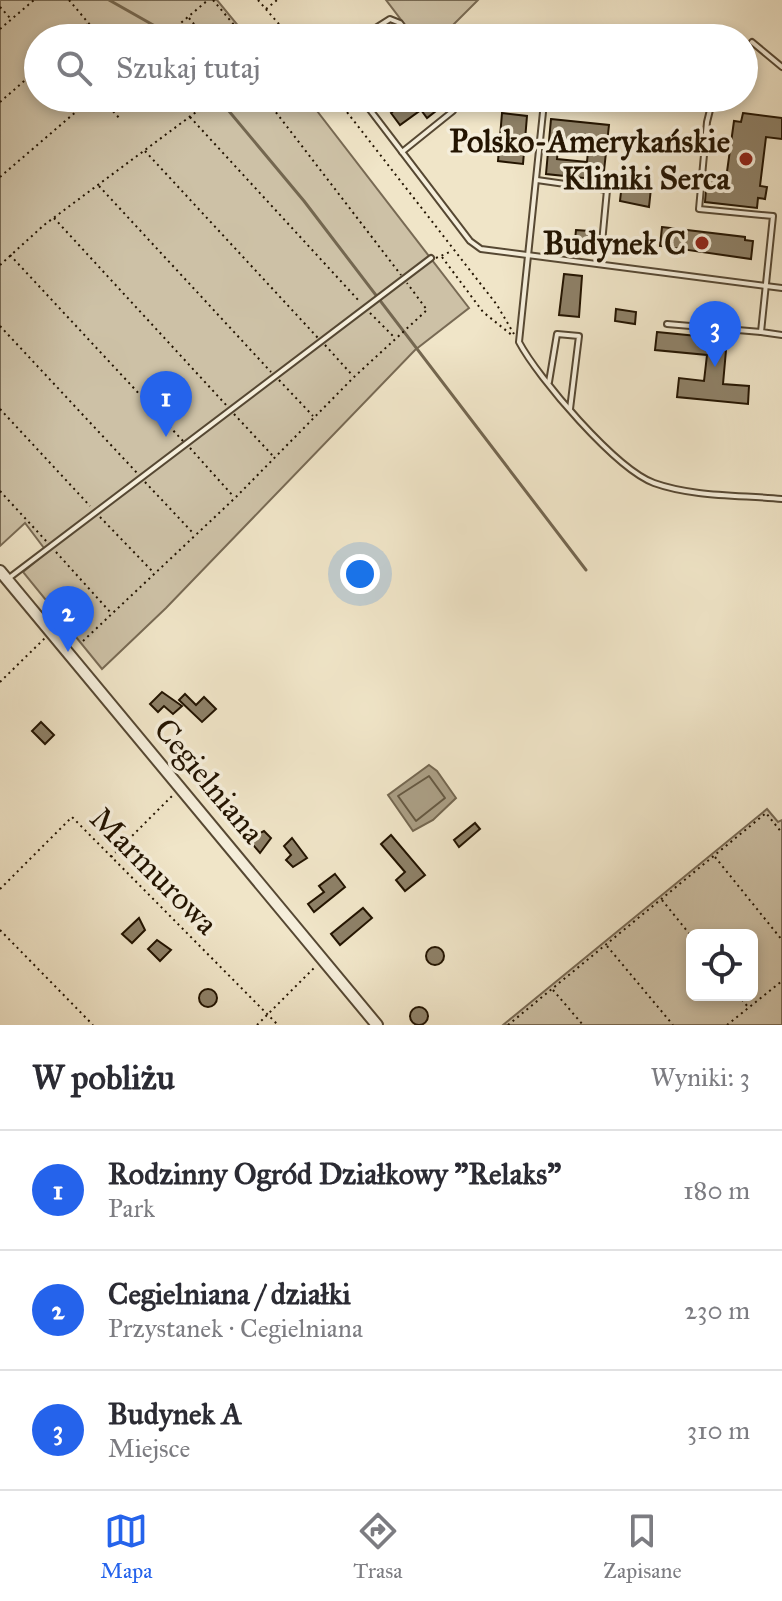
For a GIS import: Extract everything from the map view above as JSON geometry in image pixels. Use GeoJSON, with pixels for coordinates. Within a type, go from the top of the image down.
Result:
{"type":"FeatureCollection","features":[{"type":"Feature","properties":{"kind":"street","name":"Cegielniana"},"geometry":{"type":"LineString","coordinates":[[4,575],[377,1025]]}},
{"type":"Feature","properties":{"kind":"lane"},"geometry":{"type":"LineString","coordinates":[[382,24],[390,19],[401,24]]}},
{"type":"Feature","properties":{"kind":"lane"},"geometry":{"type":"LineString","coordinates":[[758,47],[782,67]]}},
{"type":"Feature","properties":{"kind":"lane"},"geometry":{"type":"LineString","coordinates":[[372,112],[473,244],[485,251],[782,288]]}},
{"type":"Feature","properties":{"kind":"lane"},"geometry":{"type":"LineString","coordinates":[[402,152],[452,112]]}},
{"type":"Feature","properties":{"kind":"lane"},"geometry":{"type":"LineString","coordinates":[[543,112],[519,342],[570,409],[630,469],[651,482],[676,489],[782,499]]}},
{"type":"Feature","properties":{"kind":"lane"},"geometry":{"type":"LineString","coordinates":[[710,112],[699,209],[773,216],[761,332]]}},
{"type":"Feature","properties":{"kind":"lane"},"geometry":{"type":"LineString","coordinates":[[537,180],[607,190],[600,264]]}},
{"type":"Feature","properties":{"kind":"lane"},"geometry":{"type":"LineString","coordinates":[[4,575],[95,512],[431,258]]}},
{"type":"Feature","properties":{"kind":"lane"},"geometry":{"type":"LineString","coordinates":[[667,324],[782,335]]}},
{"type":"Feature","properties":{"kind":"lane"},"geometry":{"type":"LineString","coordinates":[[549,382],[557,334],[579,336],[570,409]]}},
{"type":"Feature","properties":{"kind":"path"},"geometry":{"type":"LineString","coordinates":[[0,29],[34,0]]}},
{"type":"Feature","properties":{"kind":"path"},"geometry":{"type":"LineString","coordinates":[[69,0],[89,23]]}},
{"type":"Feature","properties":{"kind":"path"},"geometry":{"type":"LineString","coordinates":[[178,24],[208,0]]}},
{"type":"Feature","properties":{"kind":"path"},"geometry":{"type":"LineString","coordinates":[[213,0],[233,24]]}},
{"type":"Feature","properties":{"kind":"path"},"geometry":{"type":"LineString","coordinates":[[258,0],[279,24]]}},
{"type":"Feature","properties":{"kind":"path"},"geometry":{"type":"LineString","coordinates":[[266,9],[277,0]]}},
{"type":"Feature","properties":{"kind":"path"},"geometry":{"type":"LineString","coordinates":[[0,7],[11,20]]}},
{"type":"Feature","properties":{"kind":"path"},"geometry":{"type":"LineString","coordinates":[[187,16],[194,24]]}},
{"type":"Feature","properties":{"kind":"path"},"geometry":{"type":"LineString","coordinates":[[0,102],[24,81]]}},
{"type":"Feature","properties":{"kind":"path"},"geometry":{"type":"LineString","coordinates":[[0,177],[76,112]]}},
{"type":"Feature","properties":{"kind":"path"},"geometry":{"type":"LineString","coordinates":[[114,112],[121,120]]}},
{"type":"Feature","properties":{"kind":"path"},"geometry":{"type":"LineString","coordinates":[[0,265],[54,218],[197,112]]}},
{"type":"Feature","properties":{"kind":"path"},"geometry":{"type":"LineString","coordinates":[[347,112],[497,305],[519,342]]}},
{"type":"Feature","properties":{"kind":"path"},"geometry":{"type":"LineString","coordinates":[[190,117],[394,338]]}},
{"type":"Feature","properties":{"kind":"path"},"geometry":{"type":"LineString","coordinates":[[145,151],[354,377]]}},
{"type":"Feature","properties":{"kind":"path"},"geometry":{"type":"LineString","coordinates":[[0,169],[4,174]]}},
{"type":"Feature","properties":{"kind":"path"},"geometry":{"type":"LineString","coordinates":[[99,186],[313,417]]}},
{"type":"Feature","properties":{"kind":"path"},"geometry":{"type":"LineString","coordinates":[[54,218],[274,457]]}},
{"type":"Feature","properties":{"kind":"path"},"geometry":{"type":"LineString","coordinates":[[431,258],[442,257],[453,250]]}},
{"type":"Feature","properties":{"kind":"path"},"geometry":{"type":"LineString","coordinates":[[10,255],[235,498]]}},
{"type":"Feature","properties":{"kind":"path"},"geometry":{"type":"LineString","coordinates":[[442,257],[483,312],[519,342]]}},
{"type":"Feature","properties":{"kind":"path"},"geometry":{"type":"LineString","coordinates":[[0,326],[194,534]]}},
{"type":"Feature","properties":{"kind":"path"},"geometry":{"type":"LineString","coordinates":[[0,409],[154,573]]}},
{"type":"Feature","properties":{"kind":"path"},"geometry":{"type":"LineString","coordinates":[[0,491],[112,614],[83,641]]}},
{"type":"Feature","properties":{"kind":"path"},"geometry":{"type":"LineString","coordinates":[[0,682],[51,632]]}},
{"type":"Feature","properties":{"kind":"path"},"geometry":{"type":"LineString","coordinates":[[111,857],[180,787]]}},
{"type":"Feature","properties":{"kind":"path"},"geometry":{"type":"LineString","coordinates":[[508,1025],[766,813],[782,833]]}},
{"type":"Feature","properties":{"kind":"path","name":"Marmurowa"},"geometry":{"type":"LineString","coordinates":[[0,889],[72,817],[278,1025]]}},
{"type":"Feature","properties":{"kind":"path"},"geometry":{"type":"LineString","coordinates":[[715,856],[782,940]]}},
{"type":"Feature","properties":{"kind":"path"},"geometry":{"type":"LineString","coordinates":[[662,899],[686,929]]}},
{"type":"Feature","properties":{"kind":"path"},"geometry":{"type":"LineString","coordinates":[[0,930],[93,1025]]}},
{"type":"Feature","properties":{"kind":"path"},"geometry":{"type":"LineString","coordinates":[[606,945],[673,1025]]}},
{"type":"Feature","properties":{"kind":"path"},"geometry":{"type":"LineString","coordinates":[[257,1025],[323,959]]}},
{"type":"Feature","properties":{"kind":"path"},"geometry":{"type":"LineString","coordinates":[[727,1025],[782,981]]}},
{"type":"Feature","properties":{"kind":"path"},"geometry":{"type":"LineString","coordinates":[[552,989],[583,1025]]}},
{"type":"Feature","properties":{"kind":"path"},"geometry":{"type":"LineString","coordinates":[[743,1001],[748,1007]]}},
{"type":"Feature","properties":{"kind":"path"},"geometry":{"type":"LineString","coordinates":[[735,1019],[738,1025]]}},
{"type":"Feature","properties":{"kind":"shaded area"},"geometry":{"type":"Polygon","coordinates":[[[0,0],[217,0],[237,24],[24,24],[24,112],[318,112],[469,308],[415,350],[166,608],[102,669],[23,572],[47,552],[25,523],[0,546],[0,0]]]}},
{"type":"Feature","properties":{"kind":"shaded area"},"geometry":{"type":"Polygon","coordinates":[[[386,0],[478,0],[454,24],[404,24],[386,0]]]}},
{"type":"Feature","properties":{"kind":"shaded area"},"geometry":{"type":"Polygon","coordinates":[[[767,809],[778,822],[782,820],[782,1025],[503,1025],[767,809]]]}},
{"type":"Feature","properties":{"kind":"water"},"geometry":{"type":"Polygon","coordinates":[[[429,765],[456,798],[433,820],[413,831],[388,795],[429,765]]]}},
{"type":"Feature","properties":{"kind":"building"},"geometry":{"type":"Polygon","coordinates":[[[392,112],[418,112],[400,125],[392,112]]]}},
{"type":"Feature","properties":{"kind":"building"},"geometry":{"type":"Polygon","coordinates":[[[502,113],[527,116],[523,164],[498,161],[502,113]]]}},
{"type":"Feature","properties":{"kind":"building","name":"Polsko-Amerykańskie Kliniki Serca"},"geometry":{"type":"Polygon","coordinates":[[[743,113],[782,118],[782,139],[766,137],[760,186],[767,187],[765,199],[758,198],[757,208],[705,202],[707,177],[726,179],[734,121],[741,122],[743,113]]]}},
{"type":"Feature","properties":{"kind":"building"},"geometry":{"type":"Polygon","coordinates":[[[551,119],[609,125],[603,180],[546,174],[551,119]],[[559,138],[557,159],[587,162],[589,141],[559,138]]]}},
{"type":"Feature","properties":{"kind":"building"},"geometry":{"type":"Polygon","coordinates":[[[622,183],[651,188],[649,207],[620,201],[622,183]]]}},
{"type":"Feature","properties":{"kind":"building","name":"Budynek C"},"geometry":{"type":"Polygon","coordinates":[[[662,227],[745,237],[745,240],[753,241],[751,259],[660,246],[662,227]]]}},
{"type":"Feature","properties":{"kind":"building"},"geometry":{"type":"Polygon","coordinates":[[[576,230],[589,231],[587,251],[574,250],[576,230]]]}},
{"type":"Feature","properties":{"kind":"building"},"geometry":{"type":"Polygon","coordinates":[[[564,274],[582,276],[579,317],[559,315],[564,274]]]}},
{"type":"Feature","properties":{"kind":"building"},"geometry":{"type":"Polygon","coordinates":[[[616,309],[636,312],[635,324],[615,321],[616,309]]]}},
{"type":"Feature","properties":{"kind":"building"},"geometry":{"type":"Polygon","coordinates":[[[657,332],[727,339],[723,384],[749,386],[748,404],[677,397],[679,378],[704,381],[707,355],[655,350],[657,332]]]}},
{"type":"Feature","properties":{"kind":"building"},"geometry":{"type":"Polygon","coordinates":[[[162,692],[182,706],[173,714],[164,706],[158,712],[150,704],[162,692]]]}},
{"type":"Feature","properties":{"kind":"building"},"geometry":{"type":"Polygon","coordinates":[[[185,694],[196,705],[204,697],[216,709],[202,722],[179,700],[185,694]]]}},
{"type":"Feature","properties":{"kind":"building"},"geometry":{"type":"Polygon","coordinates":[[[41,722],[54,735],[45,744],[32,731],[41,722]]]}},
{"type":"Feature","properties":{"kind":"building"},"geometry":{"type":"Polygon","coordinates":[[[475,823],[480,829],[459,847],[454,840],[475,823]]]}},
{"type":"Feature","properties":{"kind":"building"},"geometry":{"type":"Polygon","coordinates":[[[264,831],[271,838],[260,853],[248,839],[264,831]]]}},
{"type":"Feature","properties":{"kind":"building"},"geometry":{"type":"Polygon","coordinates":[[[391,835],[425,875],[405,891],[396,880],[405,872],[381,844],[391,835]]]}},
{"type":"Feature","properties":{"kind":"building"},"geometry":{"type":"Polygon","coordinates":[[[292,838],[307,858],[293,867],[286,860],[291,855],[284,846],[292,838]]]}},
{"type":"Feature","properties":{"kind":"building"},"geometry":{"type":"Polygon","coordinates":[[[335,874],[345,887],[314,912],[308,904],[324,892],[319,886],[335,874]]]}},
{"type":"Feature","properties":{"kind":"building"},"geometry":{"type":"Polygon","coordinates":[[[363,908],[372,918],[340,945],[331,934],[363,908]]]}},
{"type":"Feature","properties":{"kind":"building"},"geometry":{"type":"Polygon","coordinates":[[[139,918],[145,930],[132,943],[122,934],[139,918]]]}},
{"type":"Feature","properties":{"kind":"building"},"geometry":{"type":"Polygon","coordinates":[[[157,940],[171,950],[160,961],[148,949],[157,940]]]}},
{"type":"Feature","properties":{"kind":"building"},"geometry":{"type":"Polygon","coordinates":[[[435,947],[444,956],[435,965],[426,956],[435,947]]]}},
{"type":"Feature","properties":{"kind":"building"},"geometry":{"type":"Polygon","coordinates":[[[208,989],[217,998],[208,1007],[199,998],[208,989]]]}},
{"type":"Feature","properties":{"kind":"building"},"geometry":{"type":"Polygon","coordinates":[[[419,1007],[428,1016],[419,1025],[410,1016],[419,1007]]]}},
{"type":"Feature","properties":{"kind":"waterway"},"geometry":{"type":"LineString","coordinates":[[109,0],[151,24]]}},
{"type":"Feature","properties":{"kind":"waterway"},"geometry":{"type":"LineString","coordinates":[[230,112],[304,201],[586,570]]}},
{"type":"Feature","properties":{"kind":"place","name":"Polsko-Amerykańskie Kliniki Serca"},"geometry":{"type":"Point","coordinates":[746,159]}},
{"type":"Feature","properties":{"kind":"place","name":"Budynek C"},"geometry":{"type":"Point","coordinates":[702,243]}},
{"type":"Feature","properties":{"kind":"place","name":"Budynek A"},"geometry":{"type":"Point","coordinates":[715,367]}},
{"type":"Feature","properties":{"kind":"place","name":"Rodzinny Ogród Działkowy \"Relaks\""},"geometry":{"type":"Point","coordinates":[166,437]}},
{"type":"Feature","properties":{"kind":"place","name":"Cegielniana / działki"},"geometry":{"type":"Point","coordinates":[68,652]}}]}
